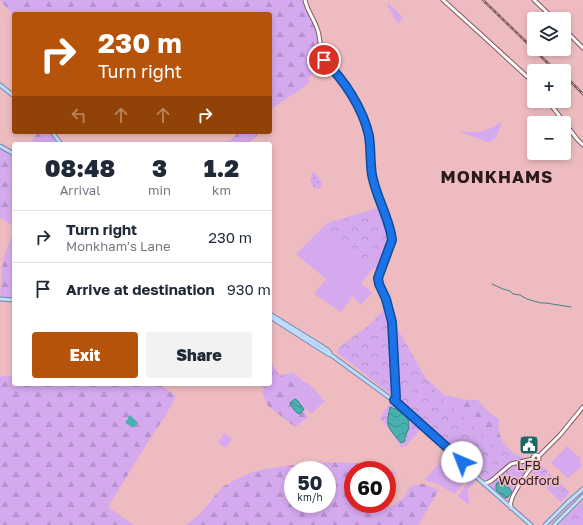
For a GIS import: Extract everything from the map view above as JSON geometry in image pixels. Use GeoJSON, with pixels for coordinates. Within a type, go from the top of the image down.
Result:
{"type":"FeatureCollection","features":[{"type":"Feature","properties":{"kind":"main road"},"geometry":{"type":"LineString","coordinates":[[0,85],[12,94]]}},
{"type":"Feature","properties":{"kind":"main road"},"geometry":{"type":"LineString","coordinates":[[0,146],[12,153]]}},
{"type":"Feature","properties":{"kind":"main road"},"geometry":{"type":"LineString","coordinates":[[0,299],[12,300]]}},
{"type":"Feature","properties":{"kind":"main road"},"geometry":{"type":"LineString","coordinates":[[272,315],[329,351],[394,400],[451,451],[473,474],[531,525]]}},
{"type":"Feature","properties":{"kind":"main road"},"geometry":{"type":"LineString","coordinates":[[272,319],[328,354],[331,354]]}},
{"type":"Feature","properties":{"kind":"main road"},"geometry":{"type":"LineString","coordinates":[[545,525],[583,489]]}},
{"type":"Feature","properties":{"kind":"main road"},"geometry":{"type":"LineString","coordinates":[[554,525],[583,496]]}},
{"type":"Feature","properties":{"kind":"street"},"geometry":{"type":"LineString","coordinates":[[305,0],[318,29],[324,60],[341,78],[365,122],[370,144],[372,174],[391,234],[392,240],[378,278],[379,284],[386,299],[392,322],[396,398],[394,400]]}},
{"type":"Feature","properties":{"kind":"street"},"geometry":{"type":"LineString","coordinates":[[443,0],[527,76]]}},
{"type":"Feature","properties":{"kind":"street"},"geometry":{"type":"LineString","coordinates":[[534,0],[547,12]]}},
{"type":"Feature","properties":{"kind":"street"},"geometry":{"type":"LineString","coordinates":[[571,36],[583,48]]}},
{"type":"Feature","properties":{"kind":"street"},"geometry":{"type":"LineString","coordinates":[[553,108],[583,145]]}},
{"type":"Feature","properties":{"kind":"street"},"geometry":{"type":"LineString","coordinates":[[484,484],[492,481],[511,464],[539,460],[539,456],[556,440],[583,407]]}},
{"type":"Feature","properties":{"kind":"street"},"geometry":{"type":"LineString","coordinates":[[526,456],[527,461]]}},
{"type":"Feature","properties":{"kind":"street"},"geometry":{"type":"LineString","coordinates":[[512,509],[512,498],[535,460]]}},
{"type":"Feature","properties":{"kind":"green space"},"geometry":{"type":"Polygon","coordinates":[[[0,0],[302,0],[315,29],[324,64],[310,76],[308,84],[272,109],[272,12],[12,12],[12,14],[0,0]]]}},
{"type":"Feature","properties":{"kind":"green space"},"geometry":{"type":"Polygon","coordinates":[[[389,4],[403,17],[398,24],[387,5],[389,4]]]}},
{"type":"Feature","properties":{"kind":"green space"},"geometry":{"type":"Polygon","coordinates":[[[501,122],[495,138],[487,142],[461,132],[483,131],[492,128],[501,122]]]}},
{"type":"Feature","properties":{"kind":"green space"},"geometry":{"type":"Polygon","coordinates":[[[37,134],[52,134],[58,142],[31,142],[37,134]]]}},
{"type":"Feature","properties":{"kind":"green space"},"geometry":{"type":"Polygon","coordinates":[[[236,134],[257,134],[257,136],[250,142],[226,142],[236,134]]]}},
{"type":"Feature","properties":{"kind":"green space"},"geometry":{"type":"Polygon","coordinates":[[[0,149],[12,156],[12,225],[0,218],[0,149]]]}},
{"type":"Feature","properties":{"kind":"green space"},"geometry":{"type":"Polygon","coordinates":[[[314,172],[322,182],[321,186],[317,189],[313,187],[310,181],[312,173],[314,172]]]}},
{"type":"Feature","properties":{"kind":"green space"},"geometry":{"type":"Polygon","coordinates":[[[381,207],[389,230],[390,242],[379,272],[374,268],[361,283],[372,293],[361,305],[353,296],[341,312],[314,294],[326,279],[296,254],[327,223],[381,207]]]}},
{"type":"Feature","properties":{"kind":"green space"},"geometry":{"type":"Polygon","coordinates":[[[377,213],[387,234],[384,248],[374,264],[364,271],[326,227],[341,224],[345,218],[377,213]]]}},
{"type":"Feature","properties":{"kind":"green space"},"geometry":{"type":"Polygon","coordinates":[[[12,236],[12,297],[0,297],[3,259],[12,236]]]}},
{"type":"Feature","properties":{"kind":"green space"},"geometry":{"type":"Polygon","coordinates":[[[385,309],[387,309],[391,322],[397,328],[431,387],[489,441],[506,453],[515,454],[525,459],[511,462],[491,480],[485,480],[444,440],[399,401],[339,355],[337,352],[338,348],[369,325],[385,309]]]}},
{"type":"Feature","properties":{"kind":"green space"},"geometry":{"type":"Polygon","coordinates":[[[272,364],[283,380],[267,394],[262,386],[272,386],[272,364]]]}},
{"type":"Feature","properties":{"kind":"green space"},"geometry":{"type":"Polygon","coordinates":[[[293,373],[310,385],[296,397],[306,409],[304,411],[308,417],[295,427],[268,406],[262,392],[264,390],[267,393],[283,380],[280,376],[293,373]]]}},
{"type":"Feature","properties":{"kind":"green space"},"geometry":{"type":"Polygon","coordinates":[[[0,376],[12,376],[12,386],[162,386],[176,396],[166,415],[108,507],[134,525],[0,525],[0,376]]]}},
{"type":"Feature","properties":{"kind":"green space"},"geometry":{"type":"Polygon","coordinates":[[[427,379],[444,395],[467,400],[478,400],[487,411],[499,419],[500,437],[509,449],[519,458],[508,459],[426,384],[427,379]]]}},
{"type":"Feature","properties":{"kind":"green space"},"geometry":{"type":"Polygon","coordinates":[[[310,385],[325,401],[311,414],[296,397],[310,385]]]}},
{"type":"Feature","properties":{"kind":"green space"},"geometry":{"type":"Polygon","coordinates":[[[390,402],[421,429],[406,446],[401,447],[380,418],[390,402]]]}},
{"type":"Feature","properties":{"kind":"green space"},"geometry":{"type":"Polygon","coordinates":[[[224,433],[232,438],[226,448],[218,443],[224,433]]]}},
{"type":"Feature","properties":{"kind":"green space"},"geometry":{"type":"Polygon","coordinates":[[[567,446],[581,459],[579,462],[582,466],[568,478],[551,463],[567,446]]]}},
{"type":"Feature","properties":{"kind":"green space"},"geometry":{"type":"Polygon","coordinates":[[[448,454],[451,454],[470,474],[454,494],[438,484],[424,480],[448,454]]]}},
{"type":"Feature","properties":{"kind":"green space"},"geometry":{"type":"Polygon","coordinates":[[[532,461],[533,464],[508,499],[489,485],[512,465],[532,461]]]}},
{"type":"Feature","properties":{"kind":"green space"},"geometry":{"type":"Polygon","coordinates":[[[336,462],[344,463],[344,513],[396,513],[396,503],[403,498],[410,487],[421,483],[439,490],[418,525],[186,525],[201,513],[222,487],[250,473],[284,466],[284,513],[336,513],[336,462]]]}},
{"type":"Feature","properties":{"kind":"green space"},"geometry":{"type":"Polygon","coordinates":[[[536,464],[540,464],[548,471],[544,479],[544,486],[531,472],[536,464]]]}},
{"type":"Feature","properties":{"kind":"green space"},"geometry":{"type":"Polygon","coordinates":[[[549,473],[570,493],[561,502],[546,488],[546,478],[549,473]]]}},
{"type":"Feature","properties":{"kind":"green space"},"geometry":{"type":"Polygon","coordinates":[[[472,476],[476,479],[468,489],[468,504],[458,496],[472,476]]]}},
{"type":"Feature","properties":{"kind":"green space"},"geometry":{"type":"Polygon","coordinates":[[[582,502],[583,525],[558,525],[582,502]]]}},
{"type":"Feature","properties":{"kind":"water"},"geometry":{"type":"Polygon","coordinates":[[[295,399],[304,409],[300,414],[295,411],[290,403],[295,399]]]}},
{"type":"Feature","properties":{"kind":"water"},"geometry":{"type":"Polygon","coordinates":[[[390,407],[398,410],[408,418],[409,428],[405,441],[401,443],[388,426],[390,407]]]}},
{"type":"Feature","properties":{"kind":"water"},"geometry":{"type":"Polygon","coordinates":[[[500,481],[505,482],[512,492],[508,497],[505,498],[496,490],[496,484],[500,481]]]}},
{"type":"Feature","properties":{"kind":"waterway"},"geometry":{"type":"LineString","coordinates":[[492,284],[527,299],[541,303],[571,307]]}},
{"type":"Feature","properties":{"kind":"waterway"},"geometry":{"type":"LineString","coordinates":[[130,418],[135,423]]}},
{"type":"Feature","properties":{"kind":"waterway"},"geometry":{"type":"LineString","coordinates":[[128,422],[133,425]]}},
{"type":"Feature","properties":{"kind":"railway"},"geometry":{"type":"LineString","coordinates":[[483,0],[549,64]]}},
{"type":"Feature","properties":{"kind":"railway"},"geometry":{"type":"LineString","coordinates":[[571,82],[583,94]]}},
{"type":"Feature","properties":{"kind":"place","name":"LFB Woodford"},"geometry":{"type":"Point","coordinates":[529,445]}},
{"type":"Feature","properties":{"kind":"district","name":"MONKHAMS"},"geometry":{"type":"Point","coordinates":[497,177]}},
{"type":"Feature","properties":{"kind":"route"},"geometry":{"type":"LineString","coordinates":[[324,60],[341,78],[365,122],[370,144],[372,174],[392,236],[390,247],[378,281],[386,299],[392,322],[396,398],[394,400],[462,462]]}}]}
